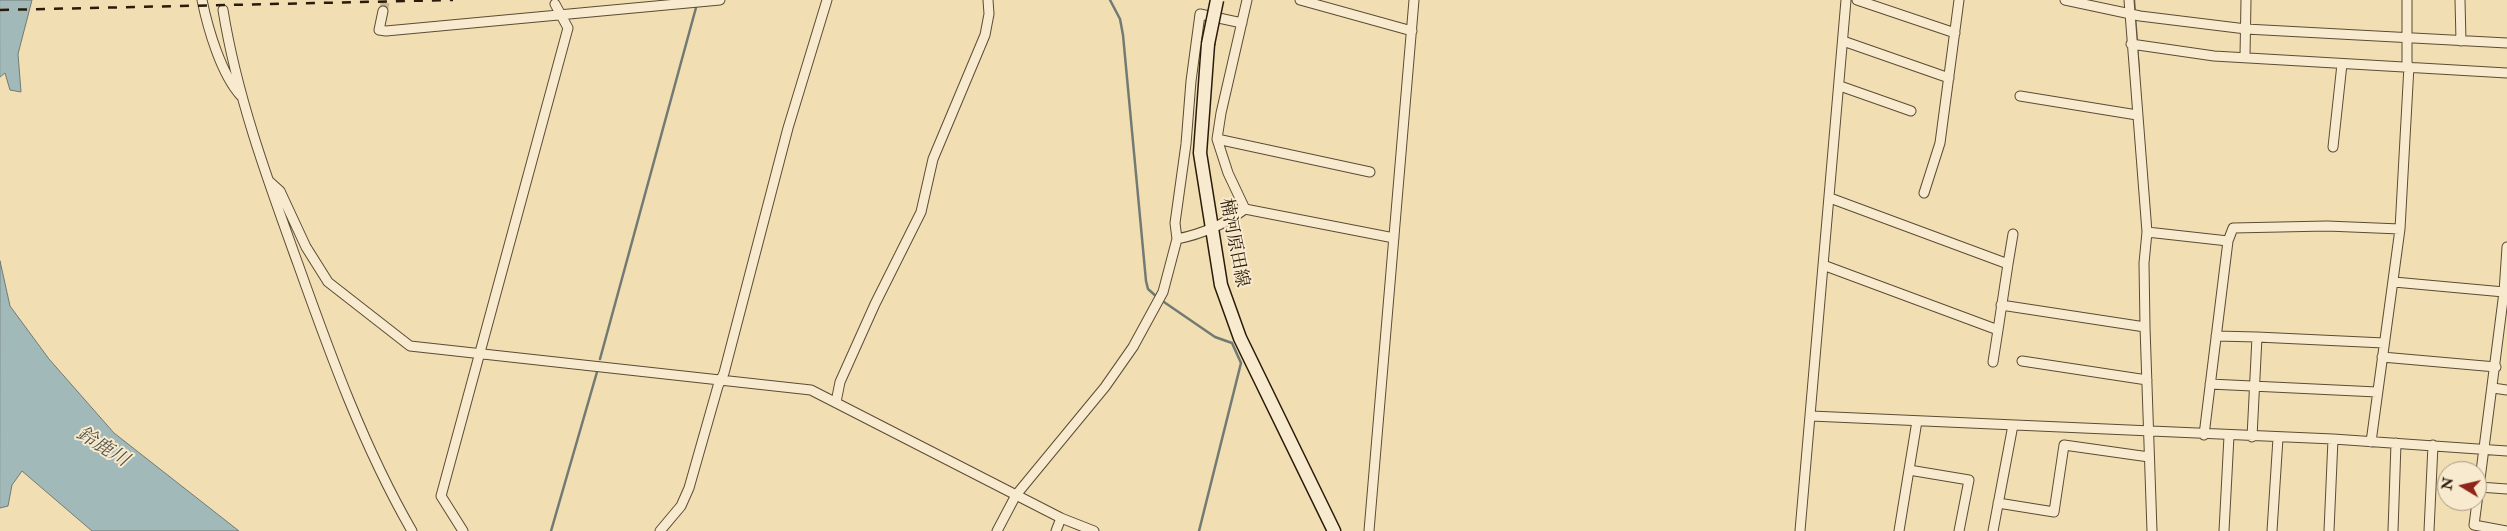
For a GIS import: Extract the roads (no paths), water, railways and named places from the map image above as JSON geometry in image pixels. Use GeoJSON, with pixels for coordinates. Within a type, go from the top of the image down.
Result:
{"type":"FeatureCollection","features":[{"type":"Feature","properties":{"kind":"main road","name":"楠河原田線"},"geometry":{"type":"LineString","coordinates":[[1217,0],[1208,44],[1200,154],[1221,285],[1240,338],[1334,531]]}},
{"type":"Feature","properties":{"kind":"street"},"geometry":{"type":"LineString","coordinates":[[202,0],[211,35],[234,89],[243,98]]}},
{"type":"Feature","properties":{"kind":"street"},"geometry":{"type":"LineString","coordinates":[[383,11],[379,30],[386,31],[720,0]]}},
{"type":"Feature","properties":{"kind":"street"},"geometry":{"type":"LineString","coordinates":[[660,531],[681,506],[689,488],[788,128],[827,0]]}},
{"type":"Feature","properties":{"kind":"street"},"geometry":{"type":"LineString","coordinates":[[836,402],[840,382],[874,304],[921,212],[933,159],[985,35],[989,14],[988,0]]}},
{"type":"Feature","properties":{"kind":"street"},"geometry":{"type":"LineString","coordinates":[[1245,209],[1228,173],[1217,139],[1221,113],[1247,0]]}},
{"type":"Feature","properties":{"kind":"street"},"geometry":{"type":"LineString","coordinates":[[1300,0],[1412,32]]}},
{"type":"Feature","properties":{"kind":"street"},"geometry":{"type":"LineString","coordinates":[[1369,531],[1414,0]]}},
{"type":"Feature","properties":{"kind":"street"},"geometry":{"type":"LineString","coordinates":[[1800,531],[1846,0]]}},
{"type":"Feature","properties":{"kind":"street"},"geometry":{"type":"LineString","coordinates":[[1857,0],[1955,33]]}},
{"type":"Feature","properties":{"kind":"street"},"geometry":{"type":"LineString","coordinates":[[1924,193],[1940,143],[1960,0]]}},
{"type":"Feature","properties":{"kind":"street"},"geometry":{"type":"LineString","coordinates":[[2065,0],[2140,16],[2246,28],[2507,43]]}},
{"type":"Feature","properties":{"kind":"street"},"geometry":{"type":"LineString","coordinates":[[2129,0],[2147,232],[2144,263],[2144,327],[2148,432],[2151,452],[2149,457],[2152,531]]}},
{"type":"Feature","properties":{"kind":"street"},"geometry":{"type":"LineString","coordinates":[[2245,56],[2246,0]]}},
{"type":"Feature","properties":{"kind":"street"},"geometry":{"type":"LineString","coordinates":[[2371,442],[2400,229],[2408,66],[2407,0]]}},
{"type":"Feature","properties":{"kind":"street"},"geometry":{"type":"LineString","coordinates":[[2460,0],[2461,41]]}},
{"type":"Feature","properties":{"kind":"street"},"geometry":{"type":"LineString","coordinates":[[463,531],[442,496],[568,28],[555,4]]}},
{"type":"Feature","properties":{"kind":"street"},"geometry":{"type":"LineString","coordinates":[[223,10],[243,98],[269,181],[345,388],[377,462],[412,531]]}},
{"type":"Feature","properties":{"kind":"street"},"geometry":{"type":"LineString","coordinates":[[998,531],[1016,494],[1105,387],[1133,347],[1159,300],[1177,240],[1175,223],[1186,144],[1191,81],[1200,14],[1242,23]]}},
{"type":"Feature","properties":{"kind":"street"},"geometry":{"type":"LineString","coordinates":[[1843,41],[1949,78]]}},
{"type":"Feature","properties":{"kind":"street"},"geometry":{"type":"LineString","coordinates":[[2132,44],[2214,56],[2245,56],[2342,64],[2408,66],[2507,73]]}},
{"type":"Feature","properties":{"kind":"street"},"geometry":{"type":"LineString","coordinates":[[2333,147],[2342,64]]}},
{"type":"Feature","properties":{"kind":"street"},"geometry":{"type":"LineString","coordinates":[[1840,86],[1910,111]]}},
{"type":"Feature","properties":{"kind":"street"},"geometry":{"type":"LineString","coordinates":[[2020,96],[2137,115]]}},
{"type":"Feature","properties":{"kind":"street"},"geometry":{"type":"LineString","coordinates":[[1217,139],[1370,172]]}},
{"type":"Feature","properties":{"kind":"street"},"geometry":{"type":"LineString","coordinates":[[269,181],[280,191],[314,262],[337,290],[410,346],[811,390],[1061,518],[1094,531]]}},
{"type":"Feature","properties":{"kind":"street"},"geometry":{"type":"LineString","coordinates":[[1830,198],[2008,264]]}},
{"type":"Feature","properties":{"kind":"street"},"geometry":{"type":"LineString","coordinates":[[1177,240],[1197,235],[1231,219],[1245,209],[1394,238]]}},
{"type":"Feature","properties":{"kind":"street"},"geometry":{"type":"LineString","coordinates":[[2204,435],[2228,241],[2232,228],[2327,226],[2400,229]]}},
{"type":"Feature","properties":{"kind":"street"},"geometry":{"type":"LineString","coordinates":[[2147,232],[2228,241]]}},
{"type":"Feature","properties":{"kind":"street"},"geometry":{"type":"LineString","coordinates":[[1993,362],[2013,234]]}},
{"type":"Feature","properties":{"kind":"street"},"geometry":{"type":"LineString","coordinates":[[2482,461],[2496,367],[2507,247]]}},
{"type":"Feature","properties":{"kind":"street"},"geometry":{"type":"LineString","coordinates":[[1823,265],[1998,330]]}},
{"type":"Feature","properties":{"kind":"street"},"geometry":{"type":"LineString","coordinates":[[2394,282],[2504,292]]}},
{"type":"Feature","properties":{"kind":"street"},"geometry":{"type":"LineString","coordinates":[[2001,305],[2144,327]]}},
{"type":"Feature","properties":{"kind":"street"},"geometry":{"type":"LineString","coordinates":[[2216,336],[2384,343]]}},
{"type":"Feature","properties":{"kind":"street"},"geometry":{"type":"LineString","coordinates":[[2252,437],[2257,337]]}},
{"type":"Feature","properties":{"kind":"street"},"geometry":{"type":"LineString","coordinates":[[2382,357],[2496,367]]}},
{"type":"Feature","properties":{"kind":"street"},"geometry":{"type":"LineString","coordinates":[[2022,361],[2147,380]]}},
{"type":"Feature","properties":{"kind":"street"},"geometry":{"type":"LineString","coordinates":[[2210,384],[2377,392]]}},
{"type":"Feature","properties":{"kind":"street"},"geometry":{"type":"LineString","coordinates":[[2493,388],[2507,390]]}},
{"type":"Feature","properties":{"kind":"street"},"geometry":{"type":"LineString","coordinates":[[1811,416],[2204,435],[2333,439],[2507,451]]}},
{"type":"Feature","properties":{"kind":"street"},"geometry":{"type":"LineString","coordinates":[[1899,531],[1917,421]]}},
{"type":"Feature","properties":{"kind":"street"},"geometry":{"type":"LineString","coordinates":[[1993,531],[2013,425]]}},
{"type":"Feature","properties":{"kind":"street"},"geometry":{"type":"LineString","coordinates":[[2224,531],[2229,436]]}},
{"type":"Feature","properties":{"kind":"street"},"geometry":{"type":"LineString","coordinates":[[2272,531],[2278,438]]}},
{"type":"Feature","properties":{"kind":"street"},"geometry":{"type":"LineString","coordinates":[[2329,531],[2333,439]]}},
{"type":"Feature","properties":{"kind":"street"},"geometry":{"type":"LineString","coordinates":[[2393,531],[2396,443]]}},
{"type":"Feature","properties":{"kind":"street"},"geometry":{"type":"LineString","coordinates":[[1998,503],[2054,512],[2064,445],[2149,457]]}},
{"type":"Feature","properties":{"kind":"street"},"geometry":{"type":"LineString","coordinates":[[2429,531],[2433,445]]}},
{"type":"Feature","properties":{"kind":"street"},"geometry":{"type":"LineString","coordinates":[[1909,470],[1969,480],[1959,531]]}},
{"type":"Feature","properties":{"kind":"street"},"geometry":{"type":"LineString","coordinates":[[2487,488],[2507,489]]}},
{"type":"Feature","properties":{"kind":"street"},"geometry":{"type":"LineString","coordinates":[[2476,511],[2474,525],[2507,531]]}},
{"type":"Feature","properties":{"kind":"street"},"geometry":{"type":"LineString","coordinates":[[1056,531],[1061,518]]}},
{"type":"Feature","properties":{"kind":"water"},"geometry":{"type":"Polygon","coordinates":[[[0,0],[32,0],[18,54],[21,92],[10,90],[5,73],[0,77],[0,0]]]}},
{"type":"Feature","properties":{"kind":"water","name":"鈴鹿川"},"geometry":{"type":"Polygon","coordinates":[[[0,261],[10,306],[49,359],[114,433],[239,531],[92,531],[22,471],[12,485],[8,506],[0,508],[0,261]]]}},
{"type":"Feature","properties":{"kind":"waterway"},"geometry":{"type":"LineString","coordinates":[[1110,0],[1120,19],[1123,35],[1146,281],[1148,289],[1157,297]]}},
{"type":"Feature","properties":{"kind":"waterway"},"geometry":{"type":"LineString","coordinates":[[2134,0],[2135,12]]}},
{"type":"Feature","properties":{"kind":"waterway"},"geometry":{"type":"LineString","coordinates":[[600,359],[697,4]]}},
{"type":"Feature","properties":{"kind":"waterway"},"geometry":{"type":"LineString","coordinates":[[2135,17],[2137,42]]}},
{"type":"Feature","properties":{"kind":"waterway"},"geometry":{"type":"LineString","coordinates":[[2137,47],[2139,71]]}},
{"type":"Feature","properties":{"kind":"waterway"},"geometry":{"type":"LineString","coordinates":[[1161,300],[1215,337],[1232,343],[1241,363],[1199,531]]}},
{"type":"Feature","properties":{"kind":"waterway"},"geometry":{"type":"LineString","coordinates":[[551,531],[597,372]]}},
{"type":"Feature","properties":{"kind":"tunnel"},"geometry":{"type":"LineString","coordinates":[[383,11],[386,0]]}},
{"type":"Feature","properties":{"kind":"railway"},"geometry":{"type":"LineString","coordinates":[[0,10],[453,0]]}}]}
